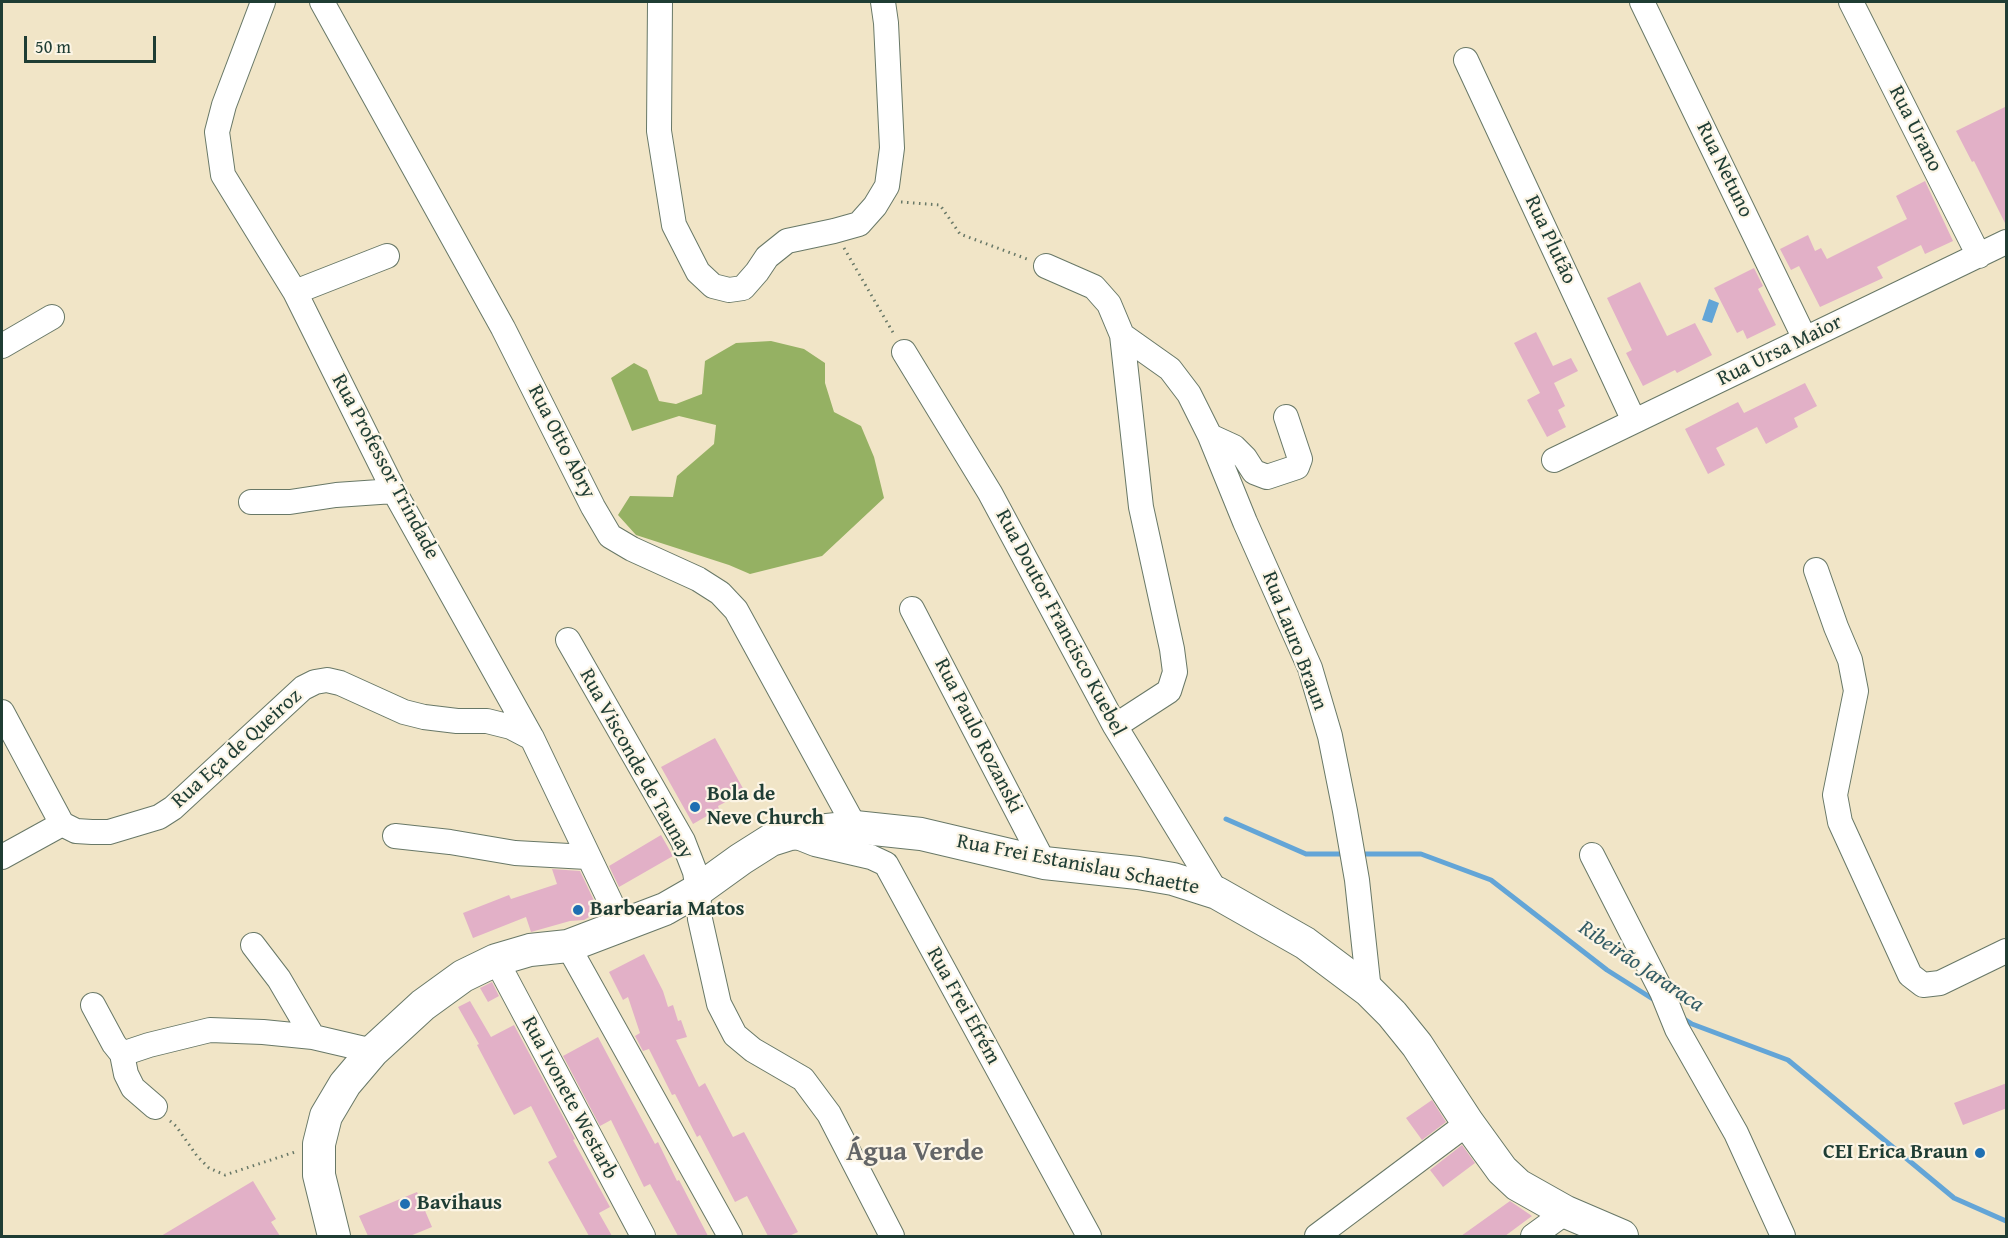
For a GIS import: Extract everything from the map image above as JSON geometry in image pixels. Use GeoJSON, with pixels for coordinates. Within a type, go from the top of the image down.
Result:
{"type":"FeatureCollection","features":[{"type":"Feature","properties":{"kind":"main road","name":"Rua Frei Estanislau Schaette"},"geometry":{"type":"LineString","coordinates":[[334,1236],[319,1175],[319,1144],[326,1116],[345,1084],[373,1051],[423,1005],[463,976],[496,960],[530,950],[568,946],[665,909],[698,890],[771,840],[790,834],[855,827],[921,834],[1044,863],[1173,879],[1217,893],[1305,943],[1369,991],[1392,1014],[1417,1045],[1468,1123],[1502,1170],[1518,1185],[1566,1212],[1622,1236]]}},
{"type":"Feature","properties":{"kind":"street","name":"Rua Professor Trindade"},"geometry":{"type":"LineString","coordinates":[[263,2],[224,105],[217,132],[223,175],[295,292],[394,490],[532,738],[622,926]]}},
{"type":"Feature","properties":{"kind":"street","name":"Rua Otto Abry"},"geometry":{"type":"LineString","coordinates":[[322,2],[503,328],[593,507],[610,536],[632,549],[698,579],[720,594],[736,610],[855,827]]}},
{"type":"Feature","properties":{"kind":"street"},"geometry":{"type":"LineString","coordinates":[[660,2],[659,131],[674,225],[698,272],[713,286],[729,290],[743,288],[766,257],[787,241],[859,224],[887,186],[892,148],[883,2]]}},
{"type":"Feature","properties":{"kind":"street","name":"Rua Netuno"},"geometry":{"type":"LineString","coordinates":[[1642,2],[1805,339]]}},
{"type":"Feature","properties":{"kind":"street","name":"Rua Urano"},"geometry":{"type":"LineString","coordinates":[[1851,2],[1979,256]]}},
{"type":"Feature","properties":{"kind":"street","name":"Rua Plutão"},"geometry":{"type":"LineString","coordinates":[[1466,60],[1634,421]]}},
{"type":"Feature","properties":{"kind":"street","name":"Rua Ursa Maior"},"geometry":{"type":"LineString","coordinates":[[1554,460],[2007,242]]}},
{"type":"Feature","properties":{"kind":"street"},"geometry":{"type":"LineString","coordinates":[[295,292],[387,256]]}},
{"type":"Feature","properties":{"kind":"street"},"geometry":{"type":"LineString","coordinates":[[1046,266],[1094,287],[1109,304],[1122,335],[1142,507],[1172,649],[1175,672],[1170,691],[1115,726]]}},
{"type":"Feature","properties":{"kind":"street"},"geometry":{"type":"LineString","coordinates":[[2,346],[52,317]]}},
{"type":"Feature","properties":{"kind":"street","name":"Rua Lauro Braun"},"geometry":{"type":"LineString","coordinates":[[1122,335],[1170,369],[1189,394],[1210,436],[1245,522],[1310,668],[1330,736],[1345,811],[1357,880],[1369,991]]}},
{"type":"Feature","properties":{"kind":"street","name":"Rua Doutor Francisco Kuebel"},"geometry":{"type":"LineString","coordinates":[[904,352],[990,493],[1115,726],[1217,893]]}},
{"type":"Feature","properties":{"kind":"street"},"geometry":{"type":"LineString","coordinates":[[1210,436],[1234,447],[1254,472],[1267,477],[1297,468],[1300,459],[1286,417]]}},
{"type":"Feature","properties":{"kind":"street"},"geometry":{"type":"LineString","coordinates":[[251,502],[290,502],[394,490]]}},
{"type":"Feature","properties":{"kind":"street"},"geometry":{"type":"LineString","coordinates":[[1816,570],[1850,660],[1856,691],[1835,795],[1840,822],[1910,975],[1923,985],[1940,983],[2007,951]]}},
{"type":"Feature","properties":{"kind":"street","name":"Rua Paulo Rozanski"},"geometry":{"type":"LineString","coordinates":[[912,609],[1044,863]]}},
{"type":"Feature","properties":{"kind":"street","name":"Rua Visconde de Taunay"},"geometry":{"type":"LineString","coordinates":[[568,640],[683,841],[695,872],[700,919],[719,1004],[735,1035],[753,1050],[803,1079],[829,1114],[892,1236]]}},
{"type":"Feature","properties":{"kind":"street","name":"Rua Eça de Queiroz"},"geometry":{"type":"LineString","coordinates":[[62,825],[76,831],[109,832],[159,817],[173,808],[303,688],[315,682],[327,680],[340,683],[404,712],[457,721],[487,721],[511,727],[532,738]]}},
{"type":"Feature","properties":{"kind":"street"},"geometry":{"type":"LineString","coordinates":[[2,712],[62,825],[2,857]]}},
{"type":"Feature","properties":{"kind":"street","name":"Rua Frei Efrém"},"geometry":{"type":"LineString","coordinates":[[790,834],[815,844],[871,857],[885,864],[1089,1236]]}},
{"type":"Feature","properties":{"kind":"street"},"geometry":{"type":"LineString","coordinates":[[395,836],[515,853],[587,857]]}},
{"type":"Feature","properties":{"kind":"street"},"geometry":{"type":"LineString","coordinates":[[1592,855],[1662,992],[1677,1029],[1736,1132],[1783,1236]]}},
{"type":"Feature","properties":{"kind":"street"},"geometry":{"type":"LineString","coordinates":[[253,945],[279,979],[313,1036]]}},
{"type":"Feature","properties":{"kind":"street"},"geometry":{"type":"LineString","coordinates":[[568,946],[730,1236]]}},
{"type":"Feature","properties":{"kind":"street","name":"Rua Ivonete Westarb"},"geometry":{"type":"LineString","coordinates":[[496,960],[643,1236]]}},
{"type":"Feature","properties":{"kind":"street"},"geometry":{"type":"LineString","coordinates":[[93,1005],[122,1054],[126,1074],[133,1088],[155,1107]]}},
{"type":"Feature","properties":{"kind":"street"},"geometry":{"type":"LineString","coordinates":[[122,1054],[210,1030],[313,1036],[373,1051]]}},
{"type":"Feature","properties":{"kind":"street"},"geometry":{"type":"LineString","coordinates":[[1317,1236],[1468,1123]]}},
{"type":"Feature","properties":{"kind":"street"},"geometry":{"type":"LineString","coordinates":[[1533,1236],[1566,1212]]}},
{"type":"Feature","properties":{"kind":"path"},"geometry":{"type":"LineString","coordinates":[[899,202],[940,205],[960,234],[1046,266]]}},
{"type":"Feature","properties":{"kind":"path"},"geometry":{"type":"LineString","coordinates":[[834,231],[904,352]]}},
{"type":"Feature","properties":{"kind":"path"},"geometry":{"type":"LineString","coordinates":[[155,1107],[176,1126],[197,1156],[209,1167],[225,1174],[319,1144]]}},
{"type":"Feature","properties":{"kind":"green space"},"geometry":{"type":"Polygon","coordinates":[[[771,341],[804,349],[825,363],[825,383],[834,412],[861,426],[874,457],[884,498],[822,556],[750,574],[636,535],[618,515],[630,496],[673,497],[677,476],[714,444],[716,425],[679,416],[632,431],[611,378],[634,363],[647,370],[659,401],[676,404],[702,394],[705,361],[736,343],[771,341]]]}},
{"type":"Feature","properties":{"kind":"water"},"geometry":{"type":"Polygon","coordinates":[[[1709,299],[1719,303],[1712,323],[1702,320],[1709,299]]]}},
{"type":"Feature","properties":{"kind":"building"},"geometry":{"type":"Polygon","coordinates":[[[2007,106],[2007,227],[1974,161],[1972,162],[1956,131],[2007,106]]]}},
{"type":"Feature","properties":{"kind":"building"},"geometry":{"type":"Polygon","coordinates":[[[1925,181],[1953,241],[1925,254],[1921,245],[1877,267],[1883,278],[1820,307],[1799,266],[1791,270],[1780,249],[1808,235],[1815,251],[1821,248],[1827,259],[1907,219],[1896,196],[1925,181]]]}},
{"type":"Feature","properties":{"kind":"building"},"geometry":{"type":"Polygon","coordinates":[[[1754,268],[1763,286],[1758,289],[1776,325],[1747,339],[1743,330],[1737,333],[1714,288],[1754,268]]]}},
{"type":"Feature","properties":{"kind":"building"},"geometry":{"type":"Polygon","coordinates":[[[1640,282],[1667,336],[1695,323],[1712,355],[1677,373],[1675,370],[1643,386],[1626,353],[1632,350],[1607,298],[1640,282]]]}},
{"type":"Feature","properties":{"kind":"building"},"geometry":{"type":"Polygon","coordinates":[[[1536,332],[1553,366],[1571,358],[1578,371],[1554,383],[1565,406],[1558,410],[1566,427],[1547,437],[1527,400],[1540,393],[1514,343],[1536,332]]]}},
{"type":"Feature","properties":{"kind":"building"},"geometry":{"type":"Polygon","coordinates":[[[1805,383],[1817,406],[1794,418],[1798,427],[1766,444],[1757,427],[1716,448],[1725,465],[1708,474],[1685,429],[1738,402],[1744,413],[1805,383]]]}},
{"type":"Feature","properties":{"kind":"building"},"geometry":{"type":"Polygon","coordinates":[[[715,738],[745,792],[718,806],[719,809],[693,824],[661,767],[715,738]]]}},
{"type":"Feature","properties":{"kind":"building"},"geometry":{"type":"Polygon","coordinates":[[[661,835],[673,856],[619,887],[609,866],[661,835]]]}},
{"type":"Feature","properties":{"kind":"building"},"geometry":{"type":"Polygon","coordinates":[[[552,869],[580,871],[598,909],[596,913],[584,920],[570,921],[531,932],[526,917],[473,938],[463,913],[509,895],[511,899],[557,884],[552,869]]]}},
{"type":"Feature","properties":{"kind":"building"},"geometry":{"type":"Polygon","coordinates":[[[644,954],[663,991],[668,1007],[673,1005],[678,1021],[681,1020],[687,1037],[676,1040],[699,1087],[705,1083],[733,1137],[744,1132],[798,1232],[789,1236],[768,1236],[747,1196],[735,1202],[700,1135],[697,1137],[675,1094],[672,1095],[649,1049],[643,1051],[635,1036],[640,1033],[628,997],[623,1000],[609,972],[644,954]]]}},
{"type":"Feature","properties":{"kind":"building"},"geometry":{"type":"Polygon","coordinates":[[[492,982],[499,996],[488,1002],[480,988],[492,982]]]}},
{"type":"Feature","properties":{"kind":"building"},"geometry":{"type":"Polygon","coordinates":[[[470,1001],[491,1037],[514,1025],[610,1207],[599,1213],[612,1236],[589,1236],[548,1162],[557,1157],[531,1106],[514,1115],[458,1007],[470,1001]]]}},
{"type":"Feature","properties":{"kind":"building"},"geometry":{"type":"Polygon","coordinates":[[[598,1037],[655,1144],[658,1142],[708,1236],[678,1236],[650,1184],[644,1187],[611,1120],[600,1126],[563,1056],[598,1037]]]}},
{"type":"Feature","properties":{"kind":"building"},"geometry":{"type":"Polygon","coordinates":[[[2007,1083],[2007,1108],[1963,1125],[1954,1103],[2007,1083]]]}},
{"type":"Feature","properties":{"kind":"building"},"geometry":{"type":"Polygon","coordinates":[[[1432,1100],[1446,1122],[1422,1140],[1406,1118],[1432,1100]]]}},
{"type":"Feature","properties":{"kind":"building"},"geometry":{"type":"Polygon","coordinates":[[[1462,1145],[1475,1163],[1443,1187],[1430,1170],[1462,1145]]]}},
{"type":"Feature","properties":{"kind":"building"},"geometry":{"type":"Polygon","coordinates":[[[253,1181],[276,1219],[271,1222],[280,1236],[161,1236],[253,1181]]]}},
{"type":"Feature","properties":{"kind":"building","name":"Bavihaus"},"geometry":{"type":"Polygon","coordinates":[[[417,1192],[432,1227],[410,1236],[368,1236],[359,1216],[417,1192]]]}},
{"type":"Feature","properties":{"kind":"building"},"geometry":{"type":"Polygon","coordinates":[[[1510,1201],[1532,1216],[1505,1236],[1461,1236],[1510,1201]]]}},
{"type":"Feature","properties":{"kind":"waterway","name":"Ribeirão Jararaca"},"geometry":{"type":"LineString","coordinates":[[1226,819],[1306,854],[1346,854]]}},
{"type":"Feature","properties":{"kind":"waterway","name":"Ribeirão Jararaca"},"geometry":{"type":"LineString","coordinates":[[1359,854],[1421,854],[1491,880],[1607,970],[1656,1001]]}},
{"type":"Feature","properties":{"kind":"waterway","name":"Ribeirão Jararaca"},"geometry":{"type":"LineString","coordinates":[[1681,1017],[1692,1024],[1788,1060],[1954,1198],[2006,1221]]}},
{"type":"Feature","properties":{"kind":"place","name":"Bola de Neve Church"},"geometry":{"type":"Point","coordinates":[695,807]}},
{"type":"Feature","properties":{"kind":"place","name":"Barbearia Matos"},"geometry":{"type":"Point","coordinates":[578,910]}},
{"type":"Feature","properties":{"kind":"place","name":"CEI Erica Braun"},"geometry":{"type":"Point","coordinates":[1980,1153]}},
{"type":"Feature","properties":{"kind":"place","name":"Bavihaus"},"geometry":{"type":"Point","coordinates":[405,1204]}},
{"type":"Feature","properties":{"kind":"district","name":"Água Verde"},"geometry":{"type":"Point","coordinates":[915,1153]}}]}
